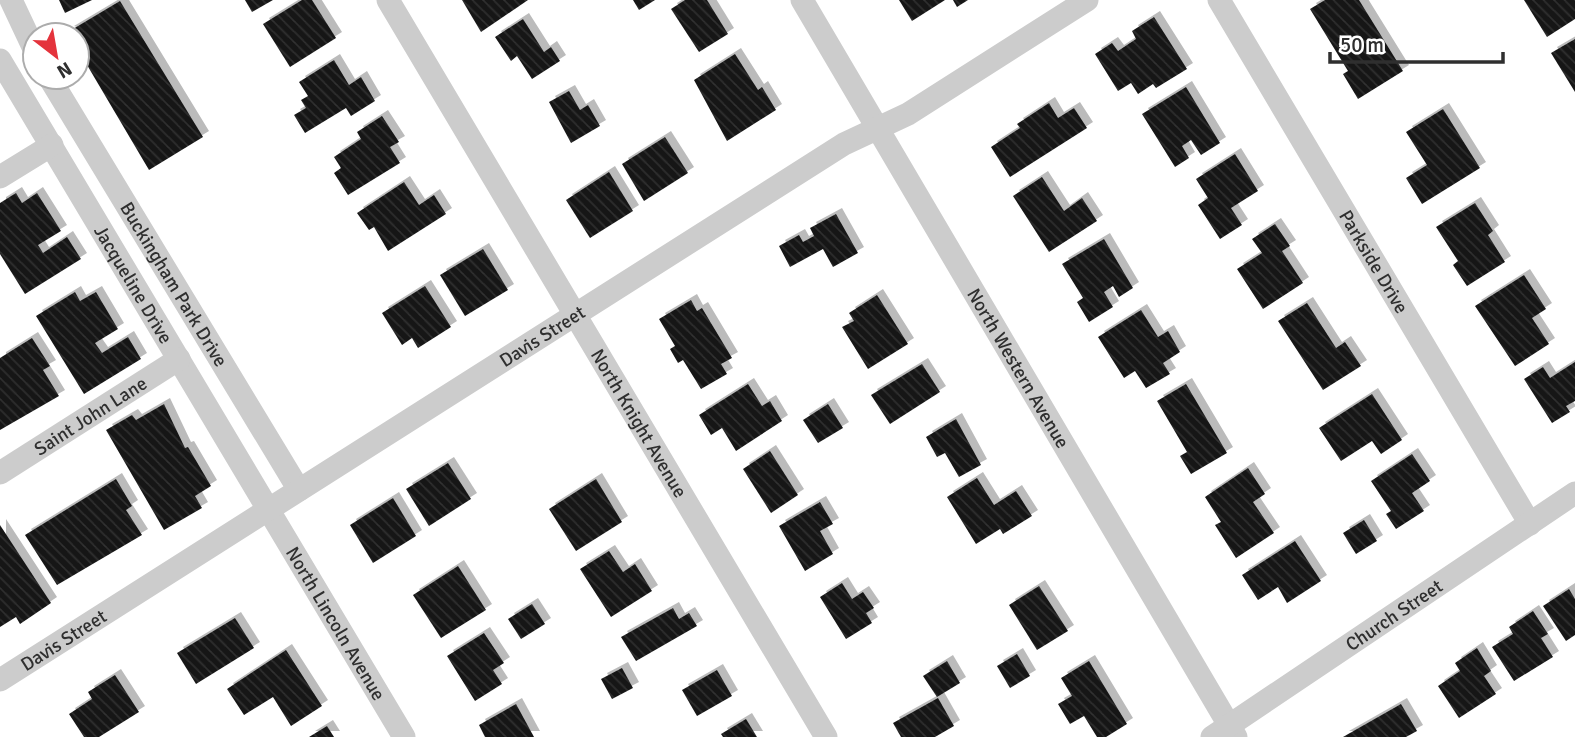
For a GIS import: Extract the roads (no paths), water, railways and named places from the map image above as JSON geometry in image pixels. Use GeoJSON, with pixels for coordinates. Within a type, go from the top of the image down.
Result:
{"type":"FeatureCollection","features":[{"type":"Feature","properties":{"kind":"street"},"geometry":{"type":"LineString","coordinates":[[11,0],[21,21]]}},
{"type":"Feature","properties":{"kind":"street","name":"North Knight Avenue"},"geometry":{"type":"LineString","coordinates":[[388,0],[826,737]]}},
{"type":"Feature","properties":{"kind":"street","name":"North Western Avenue"},"geometry":{"type":"LineString","coordinates":[[802,0],[1226,733]]}},
{"type":"Feature","properties":{"kind":"street","name":"Davis Street"},"geometry":{"type":"LineString","coordinates":[[0,680],[844,144],[908,114],[1087,0]]}},
{"type":"Feature","properties":{"kind":"street","name":"Parkside Drive"},"geometry":{"type":"LineString","coordinates":[[1219,0],[1530,524]]}},
{"type":"Feature","properties":{"kind":"street","name":"Jacqueline Drive"},"geometry":{"type":"LineString","coordinates":[[0,60],[268,510]]}},
{"type":"Feature","properties":{"kind":"street","name":"Buckingham Park Drive"},"geometry":{"type":"LineString","coordinates":[[57,91],[299,490]]}},
{"type":"Feature","properties":{"kind":"street"},"geometry":{"type":"LineString","coordinates":[[0,177],[52,145]]}},
{"type":"Feature","properties":{"kind":"street","name":"Saint John Lane"},"geometry":{"type":"LineString","coordinates":[[0,472],[178,359]]}},
{"type":"Feature","properties":{"kind":"street","name":"Church Street"},"geometry":{"type":"LineString","coordinates":[[1226,733],[1575,493]]}},
{"type":"Feature","properties":{"kind":"street","name":"North Lincoln Avenue"},"geometry":{"type":"LineString","coordinates":[[268,510],[404,737]]}}]}
